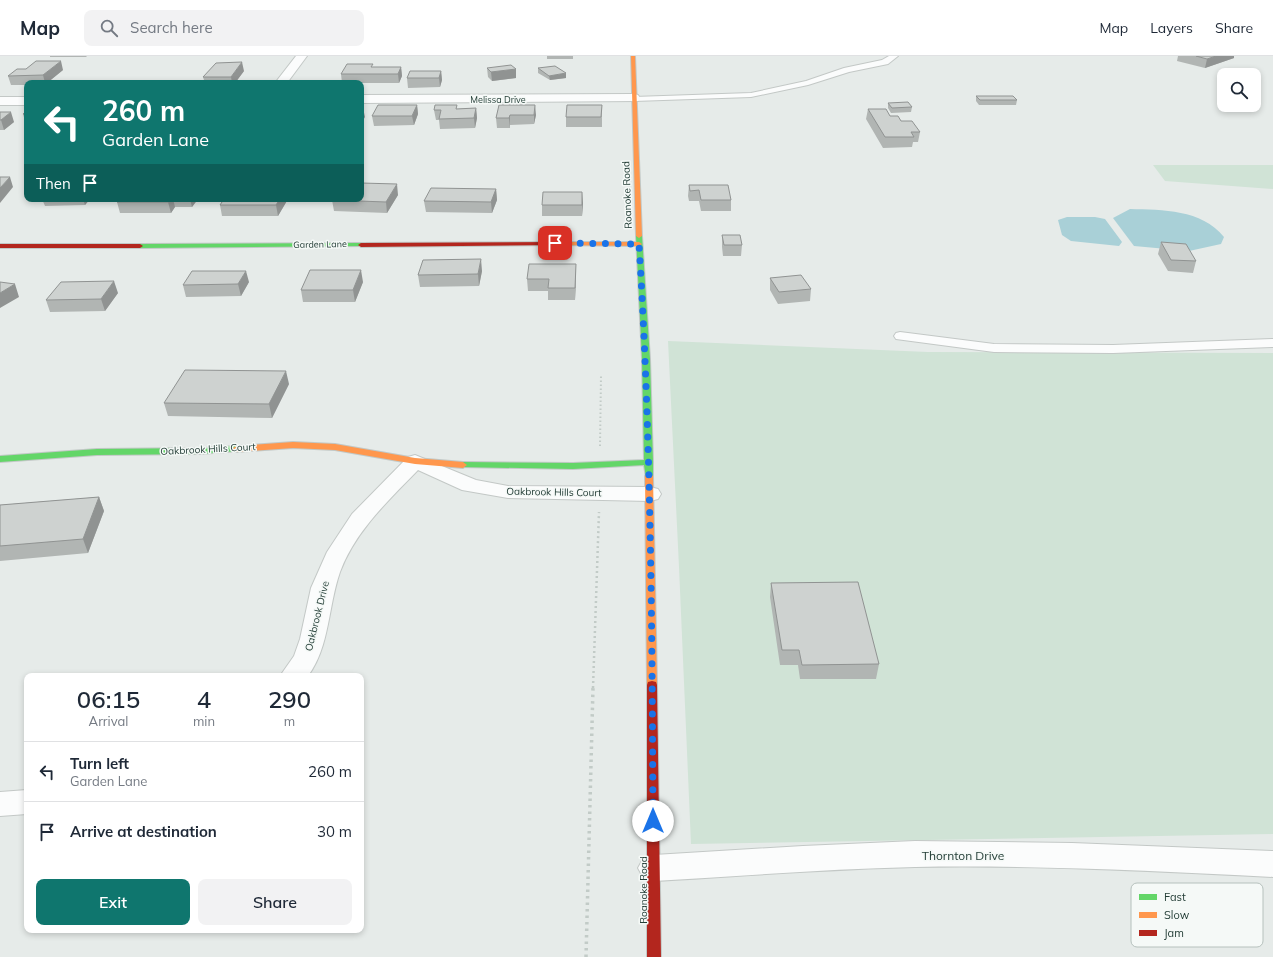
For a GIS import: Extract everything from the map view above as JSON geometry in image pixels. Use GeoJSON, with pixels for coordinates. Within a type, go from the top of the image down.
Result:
{"type":"FeatureCollection","features":[{"type":"Feature","properties":{"kind":"street"},"geometry":{"type":"LineString","coordinates":[[283,80],[302,56]]}},
{"type":"Feature","properties":{"kind":"street","name":"Roanoke Road"},"geometry":{"type":"LineString","coordinates":[[633,56],[639,244],[646,359],[650,494],[654,957]]}},
{"type":"Feature","properties":{"kind":"street","name":"Melissa Drive"},"geometry":{"type":"LineString","coordinates":[[364,99],[634,99]]}},
{"type":"Feature","properties":{"kind":"street"},"geometry":{"type":"LineString","coordinates":[[0,101],[24,101]]}},
{"type":"Feature","properties":{"kind":"street","name":"Garden Lane"},"geometry":{"type":"LineString","coordinates":[[0,246],[639,244]]}},
{"type":"Feature","properties":{"kind":"street","name":"Oakbrook Hills Court"},"geometry":{"type":"LineString","coordinates":[[0,459],[97,452],[200,451],[293,444],[335,447],[415,462],[481,466],[573,466],[649,462]]}},
{"type":"Feature","properties":{"kind":"street","name":"Oakbrook Hills Court"},"geometry":{"type":"LineString","coordinates":[[415,462],[470,485],[508,492],[650,494]]}},
{"type":"Feature","properties":{"kind":"street","name":"Oakbrook Drive"},"geometry":{"type":"LineString","coordinates":[[295,673],[307,657],[315,628],[323,588],[333,560],[358,522],[385,491],[415,462]]}},
{"type":"Feature","properties":{"kind":"street"},"geometry":{"type":"LineString","coordinates":[[0,804],[24,802]]}},
{"type":"Feature","properties":{"kind":"street","name":"Thornton Drive"},"geometry":{"type":"LineString","coordinates":[[654,868],[785,860],[951,854],[1065,855],[1273,864]]}},
{"type":"Feature","properties":{"kind":"lane"},"geometry":{"type":"LineString","coordinates":[[634,99],[751,95],[808,83],[847,70],[885,62],[894,56]]}},
{"type":"Feature","properties":{"kind":"lane"},"geometry":{"type":"LineString","coordinates":[[900,336],[994,348],[1113,349],[1273,343]]}},
{"type":"Feature","properties":{"kind":"path"},"geometry":{"type":"LineString","coordinates":[[599,453],[601,376]]}},
{"type":"Feature","properties":{"kind":"path"},"geometry":{"type":"LineString","coordinates":[[586,957],[590,763],[600,505]]}},
{"type":"Feature","properties":{"kind":"green space"},"geometry":{"type":"Polygon","coordinates":[[[1153,165],[1273,165],[1273,189],[1165,181],[1153,165]]]}},
{"type":"Feature","properties":{"kind":"green space"},"geometry":{"type":"Polygon","coordinates":[[[668,341],[928,352],[1273,353],[1273,834],[691,844],[668,341]]]}},
{"type":"Feature","properties":{"kind":"water"},"geometry":{"type":"Polygon","coordinates":[[[1130,209],[1168,211],[1193,216],[1215,228],[1224,237],[1221,244],[1189,251],[1134,246],[1113,218],[1130,209]]]}},
{"type":"Feature","properties":{"kind":"water"},"geometry":{"type":"Polygon","coordinates":[[[1067,217],[1095,217],[1105,219],[1122,242],[1119,246],[1071,241],[1062,235],[1058,220],[1067,217]]]}},
{"type":"Feature","properties":{"kind":"building"},"geometry":{"type":"Polygon","coordinates":[[[1196,56],[1216,56],[1207,59],[1196,56]]]}},
{"type":"Feature","properties":{"kind":"building"},"geometry":{"type":"Polygon","coordinates":[[[36,61],[61,61],[43,75],[8,76],[17,69],[26,69],[36,61]]]}},
{"type":"Feature","properties":{"kind":"building"},"geometry":{"type":"Polygon","coordinates":[[[242,62],[231,77],[203,77],[216,63],[242,62]]]}},
{"type":"Feature","properties":{"kind":"building"},"geometry":{"type":"Polygon","coordinates":[[[347,64],[373,64],[371,67],[401,67],[398,74],[341,74],[347,64]]]}},
{"type":"Feature","properties":{"kind":"building"},"geometry":{"type":"Polygon","coordinates":[[[511,65],[516,69],[491,72],[487,68],[511,65]]]}},
{"type":"Feature","properties":{"kind":"building"},"geometry":{"type":"Polygon","coordinates":[[[555,66],[566,73],[549,76],[538,68],[555,66]]]}},
{"type":"Feature","properties":{"kind":"building"},"geometry":{"type":"Polygon","coordinates":[[[410,71],[441,71],[439,78],[407,78],[410,71]]]}},
{"type":"Feature","properties":{"kind":"building"},"geometry":{"type":"Polygon","coordinates":[[[976,96],[1013,96],[1017,100],[980,100],[976,96]]]}},
{"type":"Feature","properties":{"kind":"building"},"geometry":{"type":"Polygon","coordinates":[[[908,102],[912,107],[892,108],[888,103],[908,102]]]}},
{"type":"Feature","properties":{"kind":"building"},"geometry":{"type":"Polygon","coordinates":[[[378,105],[417,105],[412,116],[372,116],[378,105]]]}},
{"type":"Feature","properties":{"kind":"building"},"geometry":{"type":"Polygon","coordinates":[[[435,105],[457,105],[456,109],[476,108],[474,118],[439,119],[441,110],[434,110],[435,105]]]}},
{"type":"Feature","properties":{"kind":"building"},"geometry":{"type":"Polygon","coordinates":[[[499,105],[535,105],[534,115],[510,115],[509,118],[496,118],[499,105]]]}},
{"type":"Feature","properties":{"kind":"building"},"geometry":{"type":"Polygon","coordinates":[[[567,105],[602,105],[601,117],[566,117],[567,105]]]}},
{"type":"Feature","properties":{"kind":"building"},"geometry":{"type":"Polygon","coordinates":[[[868,109],[886,109],[890,116],[898,116],[901,121],[912,121],[920,132],[911,132],[914,137],[885,137],[868,109]]]}},
{"type":"Feature","properties":{"kind":"building"},"geometry":{"type":"Polygon","coordinates":[[[0,112],[11,112],[0,120],[0,112]]]}},
{"type":"Feature","properties":{"kind":"building"},"geometry":{"type":"Polygon","coordinates":[[[0,177],[10,177],[0,188],[0,177]]]}},
{"type":"Feature","properties":{"kind":"building"},"geometry":{"type":"Polygon","coordinates":[[[364,183],[397,184],[386,202],[364,201],[364,183]]]}},
{"type":"Feature","properties":{"kind":"building"},"geometry":{"type":"Polygon","coordinates":[[[689,185],[728,185],[731,200],[701,200],[699,190],[690,191],[689,185]]]}},
{"type":"Feature","properties":{"kind":"building"},"geometry":{"type":"Polygon","coordinates":[[[431,188],[496,189],[491,202],[424,201],[431,188]]]}},
{"type":"Feature","properties":{"kind":"building"},"geometry":{"type":"Polygon","coordinates":[[[543,192],[582,192],[582,205],[542,205],[543,192]]]}},
{"type":"Feature","properties":{"kind":"building"},"geometry":{"type":"Polygon","coordinates":[[[222,202],[278,202],[276,205],[220,205],[222,202]]]}},
{"type":"Feature","properties":{"kind":"building"},"geometry":{"type":"Polygon","coordinates":[[[722,235],[740,235],[742,245],[724,245],[722,235]]]}},
{"type":"Feature","properties":{"kind":"building"},"geometry":{"type":"Polygon","coordinates":[[[1161,242],[1186,244],[1196,261],[1171,260],[1161,242]]]}},
{"type":"Feature","properties":{"kind":"building"},"geometry":{"type":"Polygon","coordinates":[[[481,259],[478,274],[418,275],[423,260],[481,259]]]}},
{"type":"Feature","properties":{"kind":"building"},"geometry":{"type":"Polygon","coordinates":[[[529,264],[576,264],[575,288],[548,288],[549,279],[527,279],[529,264]]]}},
{"type":"Feature","properties":{"kind":"building"},"geometry":{"type":"Polygon","coordinates":[[[310,270],[361,270],[353,290],[301,290],[310,270]]]}},
{"type":"Feature","properties":{"kind":"building"},"geometry":{"type":"Polygon","coordinates":[[[192,271],[246,271],[238,284],[183,285],[192,271]]]}},
{"type":"Feature","properties":{"kind":"building"},"geometry":{"type":"Polygon","coordinates":[[[801,275],[811,289],[779,292],[770,278],[801,275]]]}},
{"type":"Feature","properties":{"kind":"building"},"geometry":{"type":"Polygon","coordinates":[[[114,281],[101,299],[46,300],[61,282],[114,281]]]}},
{"type":"Feature","properties":{"kind":"building"},"geometry":{"type":"Polygon","coordinates":[[[0,282],[15,284],[0,293],[0,282]]]}},
{"type":"Feature","properties":{"kind":"building"},"geometry":{"type":"Polygon","coordinates":[[[185,370],[286,371],[269,404],[164,403],[185,370]]]}},
{"type":"Feature","properties":{"kind":"building"},"geometry":{"type":"Polygon","coordinates":[[[99,497],[83,539],[0,546],[0,505],[99,497]]]}},
{"type":"Feature","properties":{"kind":"building"},"geometry":{"type":"Polygon","coordinates":[[[858,582],[879,664],[802,665],[799,650],[782,650],[771,583],[858,582]]]}},
{"type":"Feature","properties":{"kind":"traffic: fast"},"geometry":{"type":"LineString","coordinates":[[639,236],[646,359],[649,476]]}},
{"type":"Feature","properties":{"kind":"traffic: fast"},"geometry":{"type":"LineString","coordinates":[[140,246],[361,245]]}},
{"type":"Feature","properties":{"kind":"traffic: fast"},"geometry":{"type":"LineString","coordinates":[[0,459],[97,452],[200,451],[236,449]]}},
{"type":"Feature","properties":{"kind":"traffic: fast"},"geometry":{"type":"LineString","coordinates":[[463,465],[573,466],[649,462]]}},
{"type":"Feature","properties":{"kind":"traffic: slow"},"geometry":{"type":"LineString","coordinates":[[633,56],[639,236]]}},
{"type":"Feature","properties":{"kind":"traffic: slow"},"geometry":{"type":"LineString","coordinates":[[559,244],[639,244]]}},
{"type":"Feature","properties":{"kind":"traffic: slow"},"geometry":{"type":"LineString","coordinates":[[236,449],[293,445],[335,447],[415,461],[463,465]]}},
{"type":"Feature","properties":{"kind":"traffic: slow"},"geometry":{"type":"LineString","coordinates":[[649,476],[652,685]]}},
{"type":"Feature","properties":{"kind":"traffic: jam"},"geometry":{"type":"LineString","coordinates":[[361,245],[559,244]]}},
{"type":"Feature","properties":{"kind":"traffic: jam"},"geometry":{"type":"LineString","coordinates":[[0,246],[140,246]]}},
{"type":"Feature","properties":{"kind":"traffic: jam"},"geometry":{"type":"LineString","coordinates":[[652,685],[654,957]]}},
{"type":"Feature","properties":{"kind":"route"},"geometry":{"type":"LineString","coordinates":[[555,243],[639,244],[646,359],[650,494],[653,821]]}}]}
